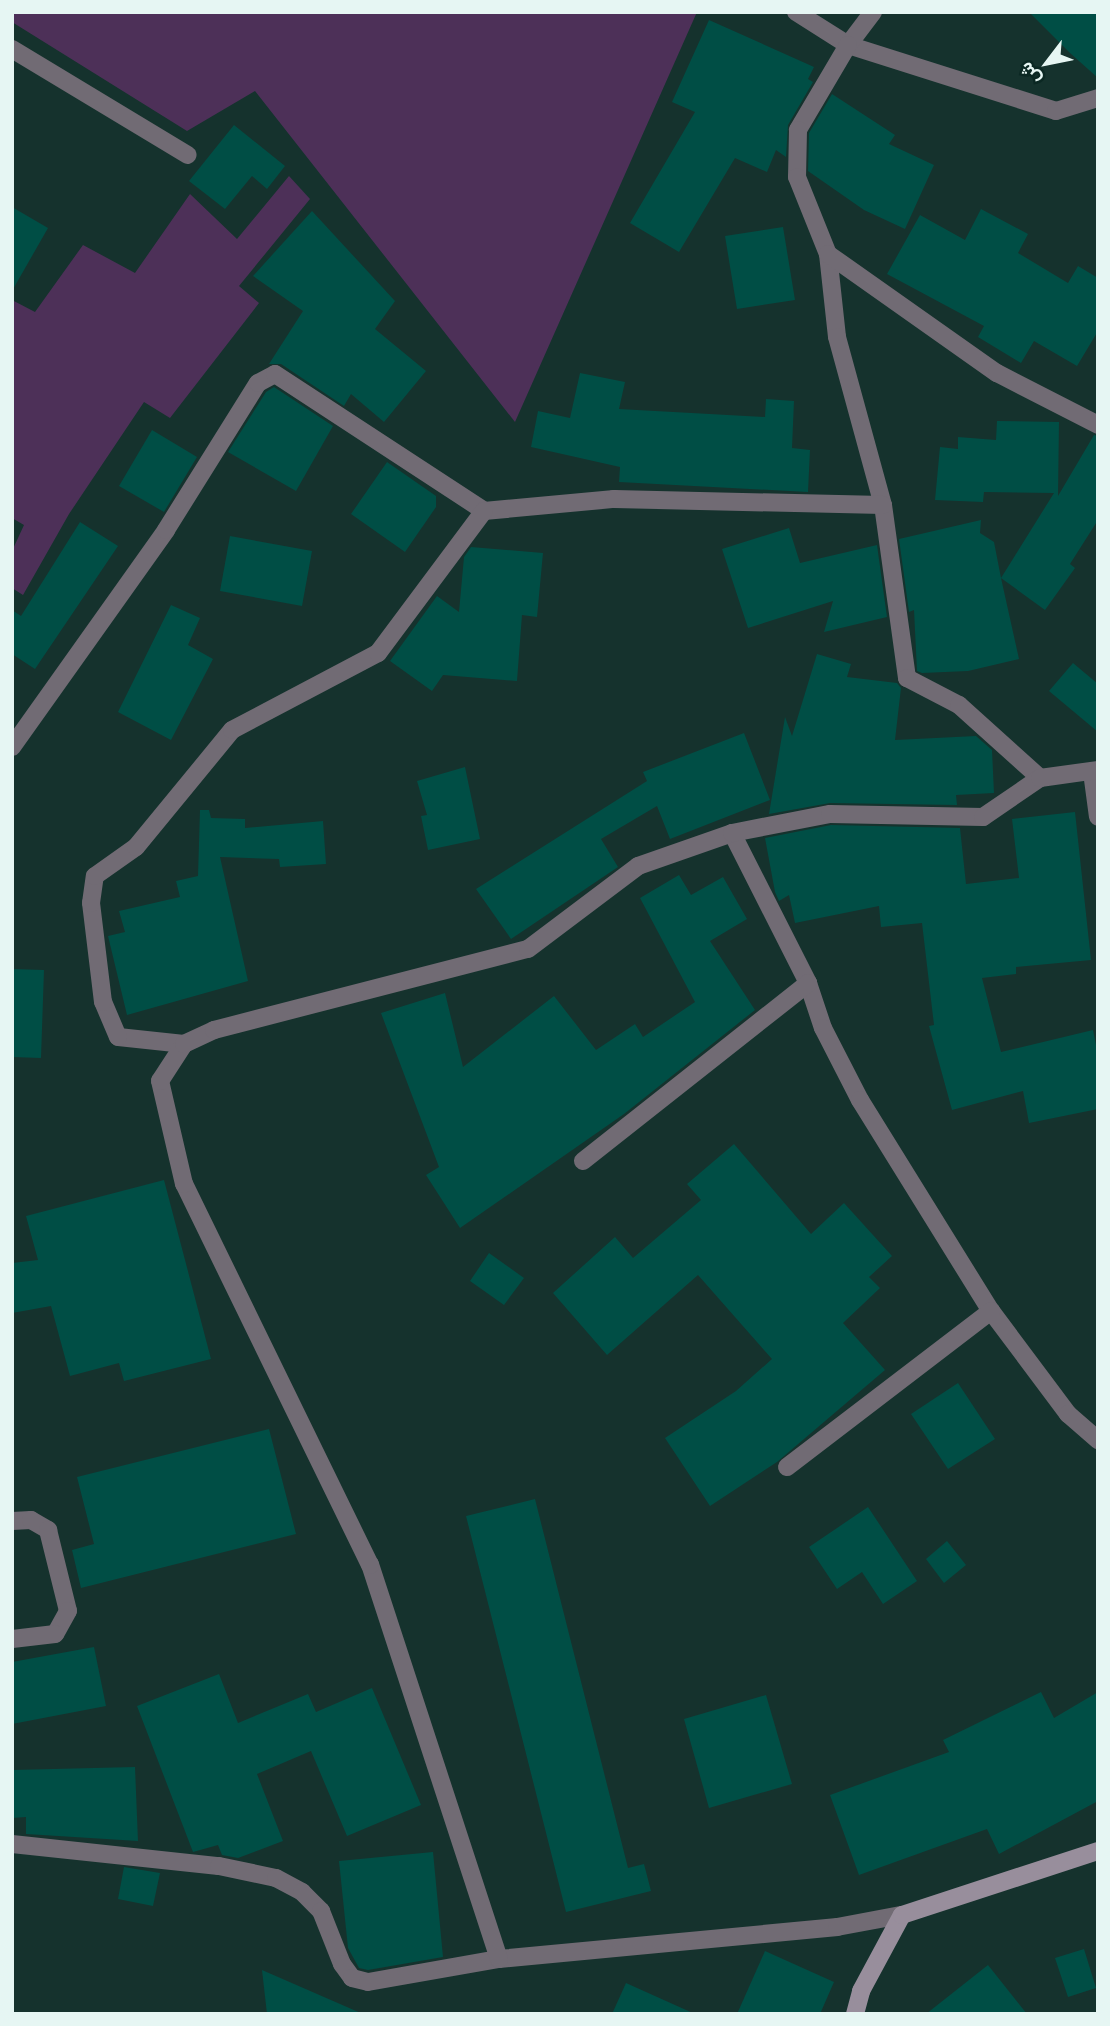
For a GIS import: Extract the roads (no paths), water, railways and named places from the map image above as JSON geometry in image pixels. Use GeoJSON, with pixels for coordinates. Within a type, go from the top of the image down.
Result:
{"type":"FeatureCollection","features":[{"type":"Feature","properties":{"kind":"street"},"geometry":{"type":"LineString","coordinates":[[796,12],[848,45],[1056,111],[1098,98]]}},
{"type":"Feature","properties":{"kind":"street"},"geometry":{"type":"LineString","coordinates":[[873,12],[848,45],[798,130],[797,177],[828,254],[837,337],[883,505],[907,678],[960,705],[1040,778]]}},
{"type":"Feature","properties":{"kind":"street"},"geometry":{"type":"LineString","coordinates":[[12,49],[188,155]]}},
{"type":"Feature","properties":{"kind":"street"},"geometry":{"type":"LineString","coordinates":[[828,254],[998,373],[1098,425]]}},
{"type":"Feature","properties":{"kind":"street"},"geometry":{"type":"LineString","coordinates":[[12,747],[166,530],[258,383],[275,373],[484,511],[614,499],[883,505]]}},
{"type":"Feature","properties":{"kind":"street"},"geometry":{"type":"LineString","coordinates":[[484,511],[378,653],[232,730],[136,847],[95,877],[91,903],[103,1002],[118,1037],[184,1044],[214,1030],[528,949],[638,866],[732,833],[830,814],[983,817],[1040,778],[1095,771],[1098,817]]}},
{"type":"Feature","properties":{"kind":"street"},"geometry":{"type":"LineString","coordinates":[[732,833],[808,983],[823,1028],[860,1100],[991,1311],[1068,1414],[1098,1440]]}},
{"type":"Feature","properties":{"kind":"street"},"geometry":{"type":"LineString","coordinates":[[583,1161],[808,983]]}},
{"type":"Feature","properties":{"kind":"street"},"geometry":{"type":"LineString","coordinates":[[184,1044],[160,1081],[184,1184],[370,1565],[499,1959]]}},
{"type":"Feature","properties":{"kind":"street"},"geometry":{"type":"LineString","coordinates":[[788,1467],[991,1311]]}},
{"type":"Feature","properties":{"kind":"street"},"geometry":{"type":"LineString","coordinates":[[12,1521],[31,1520],[48,1530],[68,1611],[55,1634],[12,1639]]}},
{"type":"Feature","properties":{"kind":"street"},"geometry":{"type":"LineString","coordinates":[[12,1844],[219,1866],[276,1878],[302,1892],[321,1911],[342,1964],[352,1978],[368,1982],[499,1959],[837,1927],[902,1915],[1098,1851]]}},
{"type":"Feature","properties":{"kind":"street"},"geometry":{"type":"LineString","coordinates":[[855,2014],[861,1991],[902,1915]]}}]}
